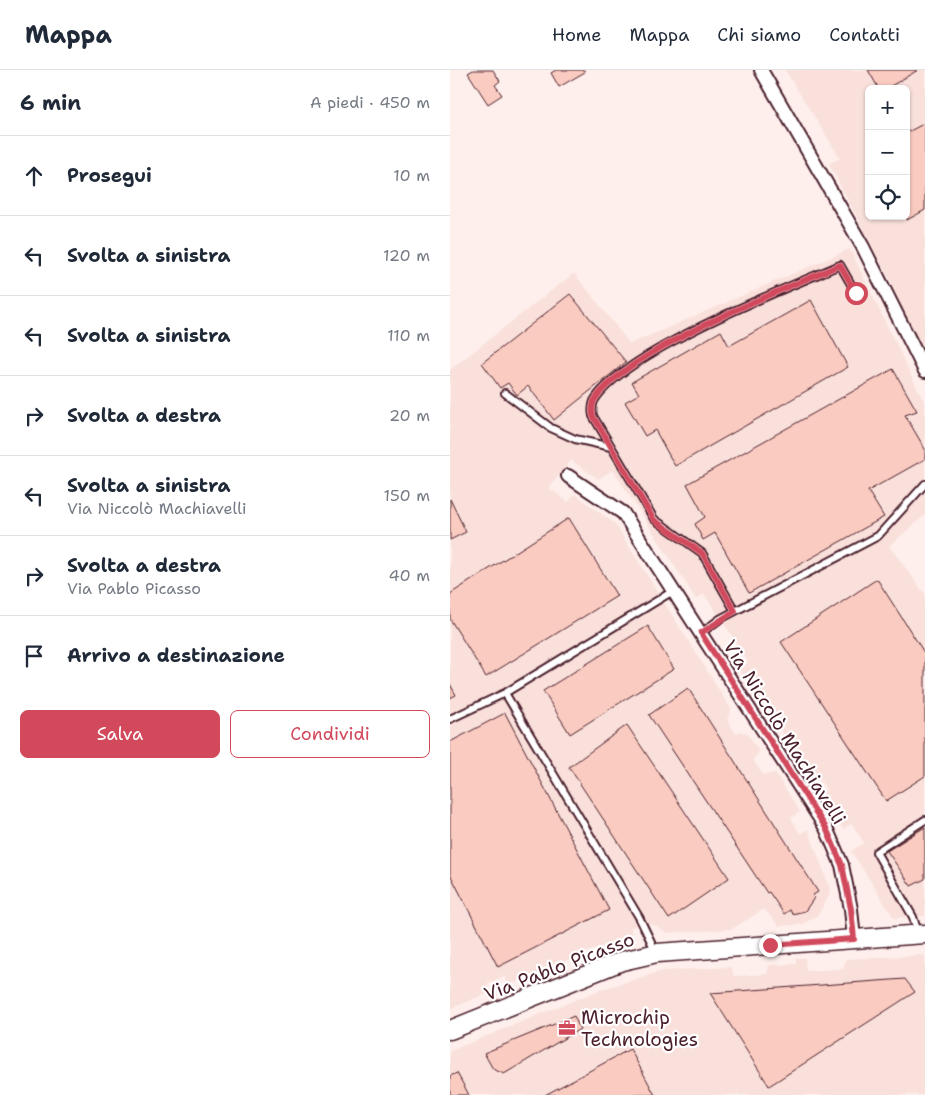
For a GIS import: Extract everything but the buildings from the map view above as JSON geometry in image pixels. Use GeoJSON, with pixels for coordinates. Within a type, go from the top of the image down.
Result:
{"type":"FeatureCollection","features":[{"type":"Feature","properties":{"kind":"main road","name":"Via Pablo Picasso"},"geometry":{"type":"LineString","coordinates":[[450,1030],[622,961],[657,953],[922,934]]}},
{"type":"Feature","properties":{"kind":"street"},"geometry":{"type":"LineString","coordinates":[[761,70],[863,247],[925,371]]}},
{"type":"Feature","properties":{"kind":"street","name":"Via Niccolò Machiavelli"},"geometry":{"type":"LineString","coordinates":[[568,476],[623,513],[826,828],[842,865],[851,909],[854,939]]}},
{"type":"Feature","properties":{"kind":"lane"},"geometry":{"type":"LineString","coordinates":[[735,611],[702,553],[654,520],[593,416],[594,402],[612,382],[646,357],[698,330],[840,265],[856,293]]}},
{"type":"Feature","properties":{"kind":"lane"},"geometry":{"type":"LineString","coordinates":[[505,393],[551,428],[575,440],[611,447]]}},
{"type":"Feature","properties":{"kind":"lane"},"geometry":{"type":"LineString","coordinates":[[701,633],[735,611],[878,536],[925,484]]}},
{"type":"Feature","properties":{"kind":"lane"},"geometry":{"type":"LineString","coordinates":[[450,719],[505,693],[674,591]]}},
{"type":"Feature","properties":{"kind":"lane"},"geometry":{"type":"LineString","coordinates":[[505,693],[639,917],[657,953]]}},
{"type":"Feature","properties":{"kind":"lane"},"geometry":{"type":"LineString","coordinates":[[922,934],[876,852],[925,820]]}},
{"type":"Feature","properties":{"kind":"shaded area"},"geometry":{"type":"Polygon","coordinates":[[[785,70],[925,70],[925,352],[921,352],[891,282],[829,164],[840,158],[785,70]]]}},
{"type":"Feature","properties":{"kind":"shaded area"},"geometry":{"type":"Polygon","coordinates":[[[850,249],[925,404],[925,515],[889,546],[925,594],[925,916],[894,918],[851,851],[864,843],[852,824],[843,829],[821,793],[826,789],[819,779],[814,782],[769,712],[774,709],[768,700],[762,703],[738,668],[748,662],[733,637],[704,594],[696,599],[613,470],[598,479],[571,460],[549,488],[568,502],[575,494],[615,524],[731,709],[730,716],[727,719],[736,734],[740,731],[747,733],[759,752],[753,760],[763,775],[775,773],[800,812],[791,818],[800,834],[808,829],[830,888],[829,896],[818,915],[803,924],[779,926],[764,909],[732,929],[667,933],[656,926],[648,924],[631,927],[631,934],[511,984],[506,981],[505,976],[488,983],[488,993],[450,1009],[450,370],[574,273],[630,344],[850,249]]]}},
{"type":"Feature","properties":{"kind":"shaded area"},"geometry":{"type":"Polygon","coordinates":[[[925,955],[925,1095],[450,1095],[450,1051],[597,991],[662,971],[731,967],[734,976],[767,974],[769,965],[796,964],[796,958],[805,958],[806,971],[843,969],[846,959],[925,955]]]}},
{"type":"Feature","properties":{"kind":"place","name":"Microchip Technologies"},"geometry":{"type":"Point","coordinates":[567,1028]}},
{"type":"Feature","properties":{"kind":"route"},"geometry":{"type":"LineString","coordinates":[[770,945],[854,939],[851,909],[842,865],[826,828],[701,633],[735,611],[702,553],[654,520],[593,416],[592,409],[594,402],[612,382],[646,357],[690,333],[762,299],[840,265],[856,293]]}}]}
